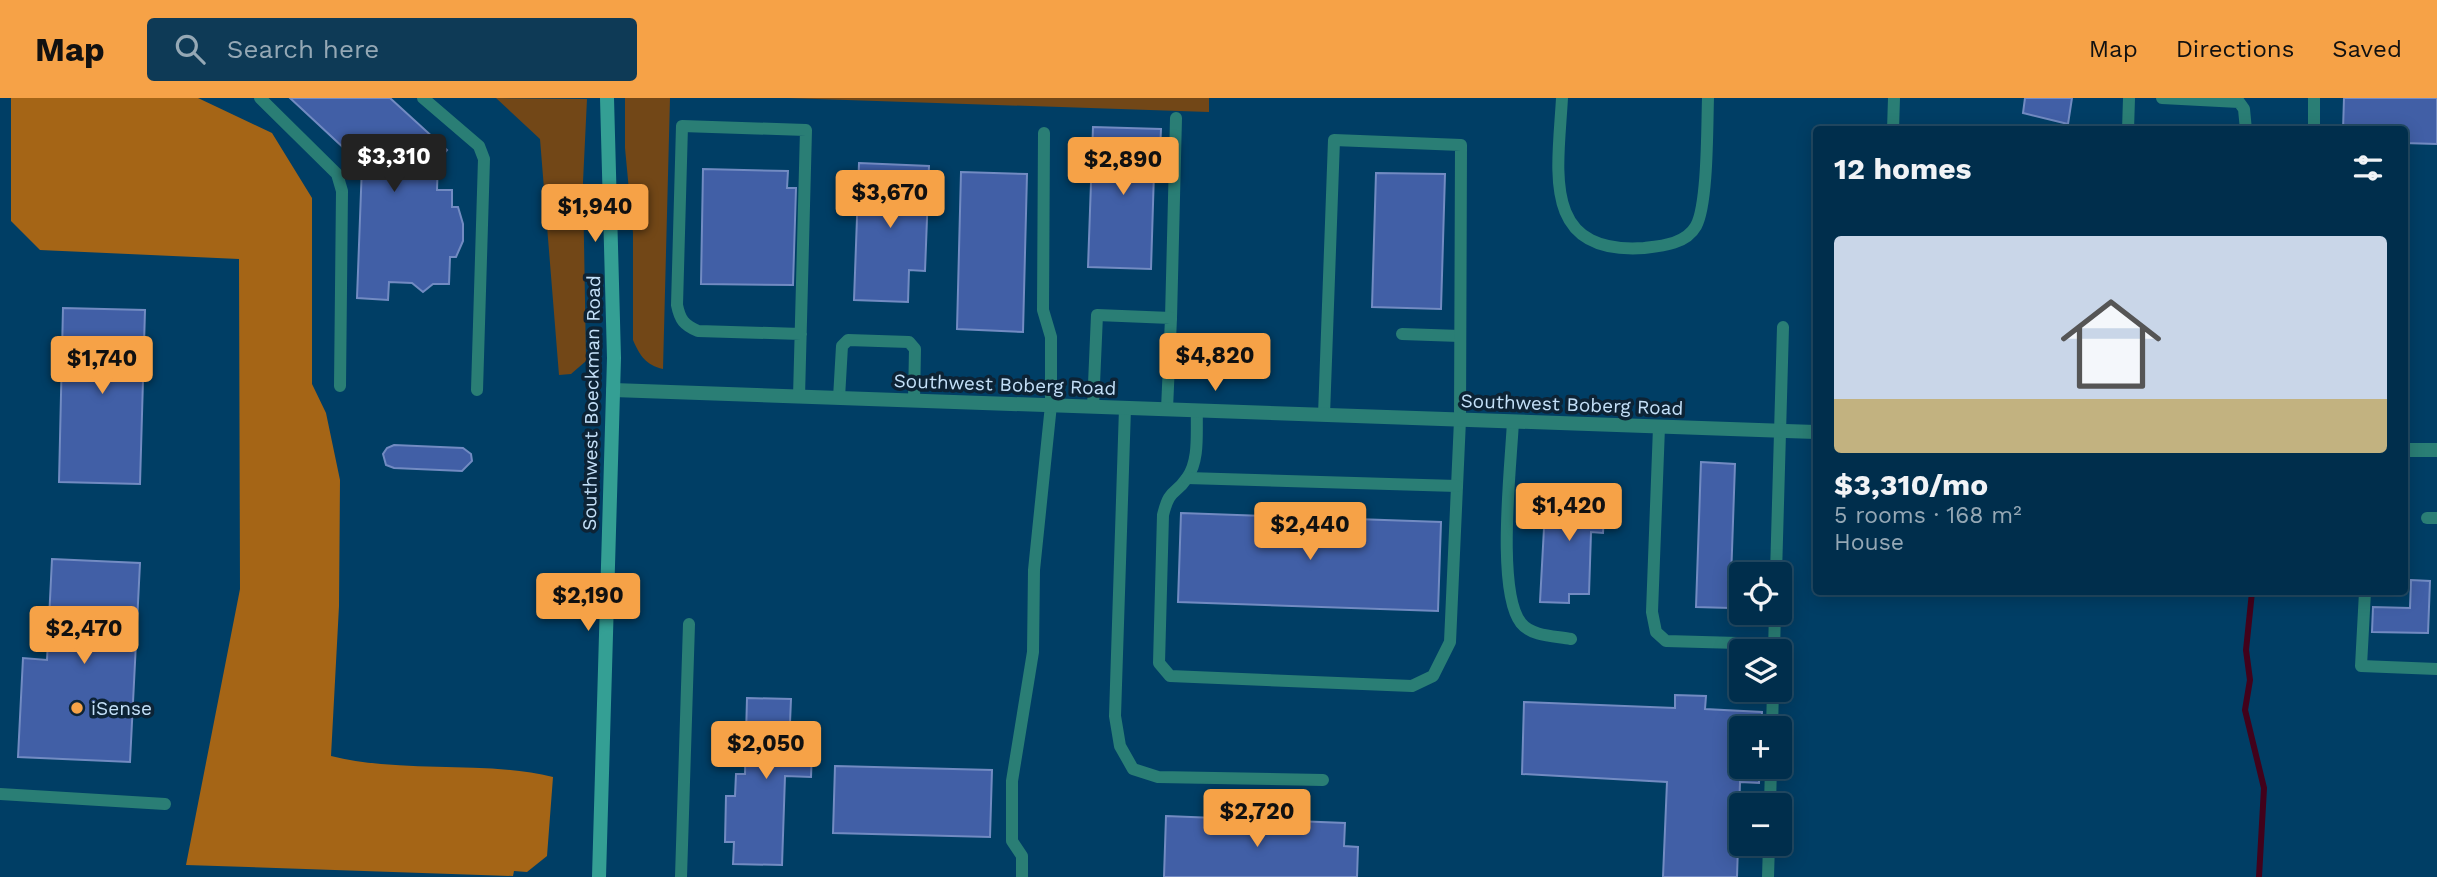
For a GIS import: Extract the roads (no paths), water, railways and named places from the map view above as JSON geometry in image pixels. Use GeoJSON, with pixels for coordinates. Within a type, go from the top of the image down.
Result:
{"type":"FeatureCollection","features":[{"type":"Feature","properties":{"kind":"main road","name":"Southwest Boeckman Road"},"geometry":{"type":"LineString","coordinates":[[599,877],[614,277],[607,98]]}},
{"type":"Feature","properties":{"kind":"street","name":"Southwest Boberg Road"},"geometry":{"type":"LineString","coordinates":[[612,390],[1813,432]]}},
{"type":"Feature","properties":{"kind":"street"},"geometry":{"type":"LineString","coordinates":[[2408,450],[2437,450]]}},
{"type":"Feature","properties":{"kind":"lane"},"geometry":{"type":"LineString","coordinates":[[260,98],[337,174],[343,213],[340,386]]}},
{"type":"Feature","properties":{"kind":"lane"},"geometry":{"type":"LineString","coordinates":[[423,98],[479,146],[484,159],[477,390]]}},
{"type":"Feature","properties":{"kind":"lane"},"geometry":{"type":"LineString","coordinates":[[1562,98],[1557,183],[1565,215],[1579,234],[1603,246],[1630,249],[1682,241],[1696,227],[1702,205],[1708,98]]}},
{"type":"Feature","properties":{"kind":"lane"},"geometry":{"type":"LineString","coordinates":[[1894,98],[1894,126]]}},
{"type":"Feature","properties":{"kind":"lane"},"geometry":{"type":"LineString","coordinates":[[2129,98],[2129,126]]}},
{"type":"Feature","properties":{"kind":"lane"},"geometry":{"type":"LineString","coordinates":[[2162,98],[2239,102],[2244,109],[2246,126]]}},
{"type":"Feature","properties":{"kind":"lane"},"geometry":{"type":"LineString","coordinates":[[2314,98],[2314,126]]}},
{"type":"Feature","properties":{"kind":"lane"},"geometry":{"type":"LineString","coordinates":[[1167,409],[1176,118]]}},
{"type":"Feature","properties":{"kind":"lane"},"geometry":{"type":"LineString","coordinates":[[799,397],[801,334],[807,130],[681,126],[677,305],[679,317],[686,326],[698,331],[801,334]]}},
{"type":"Feature","properties":{"kind":"lane"},"geometry":{"type":"LineString","coordinates":[[1022,877],[1022,856],[1012,841],[1012,781],[1033,652],[1036,544],[1051,405],[1051,337],[1043,310],[1044,133]]}},
{"type":"Feature","properties":{"kind":"lane"},"geometry":{"type":"LineString","coordinates":[[1197,410],[1195,456],[1187,478],[1168,495],[1163,515],[1159,663],[1170,676],[1412,686],[1433,676],[1450,642],[1460,420],[1461,145],[1334,140],[1324,415]]}},
{"type":"Feature","properties":{"kind":"lane"},"geometry":{"type":"LineString","coordinates":[[1093,407],[1097,316],[1171,318]]}},
{"type":"Feature","properties":{"kind":"lane"},"geometry":{"type":"LineString","coordinates":[[1776,562],[1783,327]]}},
{"type":"Feature","properties":{"kind":"lane"},"geometry":{"type":"LineString","coordinates":[[1402,334],[1460,336]]}},
{"type":"Feature","properties":{"kind":"lane"},"geometry":{"type":"LineString","coordinates":[[839,398],[842,345],[849,340],[909,342],[915,349],[914,400]]}},
{"type":"Feature","properties":{"kind":"lane"},"geometry":{"type":"LineString","coordinates":[[1125,408],[1115,716],[1120,746],[1133,769],[1158,777],[1323,780]]}},
{"type":"Feature","properties":{"kind":"lane"},"geometry":{"type":"LineString","coordinates":[[1513,422],[1507,568],[1514,607],[1522,624],[1534,632],[1571,639]]}},
{"type":"Feature","properties":{"kind":"lane"},"geometry":{"type":"LineString","coordinates":[[1659,427],[1652,612],[1656,632],[1666,641],[1729,645]]}},
{"type":"Feature","properties":{"kind":"lane"},"geometry":{"type":"LineString","coordinates":[[1187,478],[1457,486]]}},
{"type":"Feature","properties":{"kind":"lane"},"geometry":{"type":"LineString","coordinates":[[2365,595],[2361,666],[2437,669]]}},
{"type":"Feature","properties":{"kind":"lane"},"geometry":{"type":"LineString","coordinates":[[681,877],[689,624]]}},
{"type":"Feature","properties":{"kind":"lane"},"geometry":{"type":"LineString","coordinates":[[0,794],[164,804]]}},
{"type":"Feature","properties":{"kind":"lane"},"geometry":{"type":"LineString","coordinates":[[1768,877],[1769,856]]}},
{"type":"Feature","properties":{"kind":"waterway"},"geometry":{"type":"LineString","coordinates":[[2252,595],[2246,650],[2250,680],[2245,710],[2264,788],[2259,877]]}},
{"type":"Feature","properties":{"kind":"place","name":"iSense"},"geometry":{"type":"Point","coordinates":[77,708]}}]}
